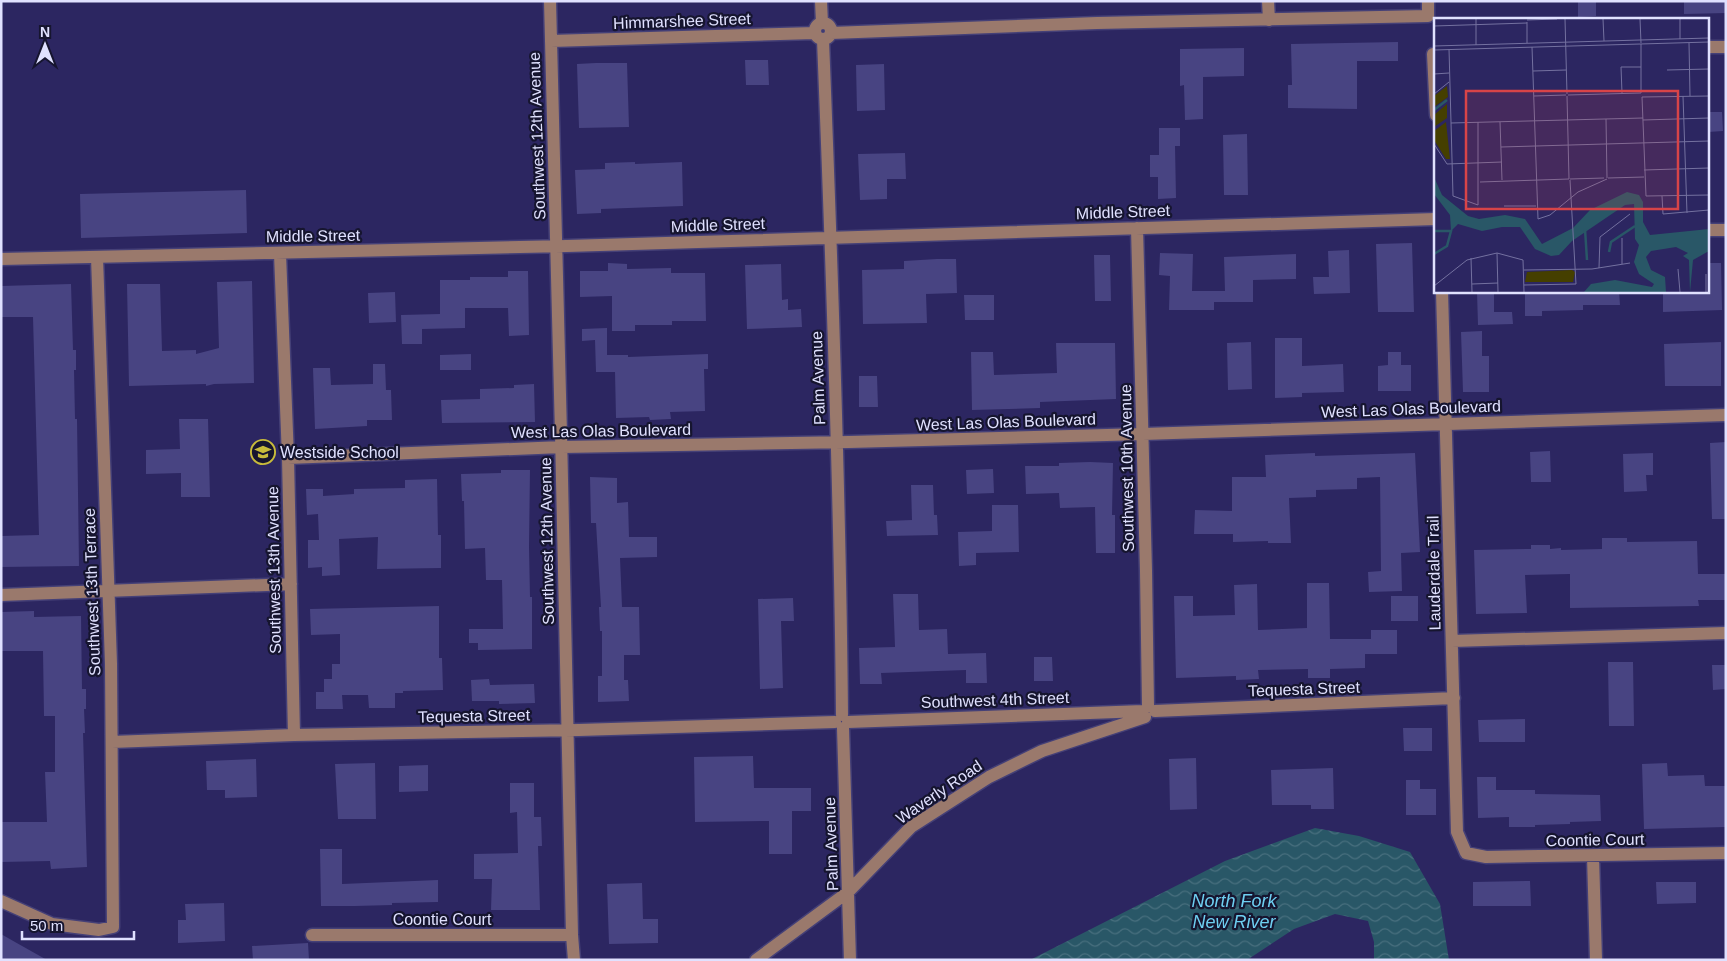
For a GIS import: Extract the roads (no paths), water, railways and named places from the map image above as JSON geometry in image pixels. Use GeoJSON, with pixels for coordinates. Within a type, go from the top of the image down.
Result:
{"type":"FeatureCollection","features":[{"type":"Feature","properties":{"kind":"street","name":"Southwest 12th Avenue"},"geometry":{"type":"LineString","coordinates":[[550,1],[574,960]]}},
{"type":"Feature","properties":{"kind":"street","name":"Palm Avenue"},"geometry":{"type":"LineString","coordinates":[[821,1],[831,238],[842,722],[850,960]]}},
{"type":"Feature","properties":{"kind":"street"},"geometry":{"type":"LineString","coordinates":[[1268,1],[1269,20]]}},
{"type":"Feature","properties":{"kind":"street","name":"Himmarshee Street"},"geometry":{"type":"LineString","coordinates":[[551,41],[1097,22],[1428,16],[1428,1]]}},
{"type":"Feature","properties":{"kind":"street"},"geometry":{"type":"LineString","coordinates":[[1710,47],[1726,47]]}},
{"type":"Feature","properties":{"kind":"street","name":"Middle Street"},"geometry":{"type":"LineString","coordinates":[[1,259],[280,254],[1434,219]]}},
{"type":"Feature","properties":{"kind":"street","name":"Southwest 10th Avenue"},"geometry":{"type":"LineString","coordinates":[[1137,228],[1148,711]]}},
{"type":"Feature","properties":{"kind":"street"},"geometry":{"type":"LineString","coordinates":[[1710,230],[1726,230]]}},
{"type":"Feature","properties":{"kind":"street","name":"Southwest 13th Avenue"},"geometry":{"type":"LineString","coordinates":[[280,254],[288,458],[294,735]]}},
{"type":"Feature","properties":{"kind":"street","name":"Southwest 13th Terrace"},"geometry":{"type":"LineString","coordinates":[[1,900],[52,924],[99,930],[114,928],[112,742],[97,256]]}},
{"type":"Feature","properties":{"kind":"street","name":"Lauderdale Trail"},"geometry":{"type":"LineString","coordinates":[[1442,292],[1457,832],[1466,853]]}},
{"type":"Feature","properties":{"kind":"street","name":"West Las Olas Boulevard"},"geometry":{"type":"LineString","coordinates":[[288,458],[562,447],[836,443],[1726,415]]}},
{"type":"Feature","properties":{"kind":"street"},"geometry":{"type":"LineString","coordinates":[[1,595],[291,584]]}},
{"type":"Feature","properties":{"kind":"street"},"geometry":{"type":"LineString","coordinates":[[1452,641],[1726,633]]}},
{"type":"Feature","properties":{"kind":"street","name":"Tequesta Street"},"geometry":{"type":"LineString","coordinates":[[1148,711],[1454,698]]}},
{"type":"Feature","properties":{"kind":"street","name":"Southwest 4th Street"},"geometry":{"type":"LineString","coordinates":[[842,722],[1148,711]]}},
{"type":"Feature","properties":{"kind":"street","name":"Waverly Road"},"geometry":{"type":"LineString","coordinates":[[756,960],[848,892],[911,828],[989,777],[1042,750],[1148,711]]}},
{"type":"Feature","properties":{"kind":"street","name":"Tequesta Street"},"geometry":{"type":"LineString","coordinates":[[112,742],[294,735],[842,722]]}},
{"type":"Feature","properties":{"kind":"street","name":"Coontie Court"},"geometry":{"type":"LineString","coordinates":[[1466,853],[1486,858],[1726,853]]}},
{"type":"Feature","properties":{"kind":"street"},"geometry":{"type":"LineString","coordinates":[[1593,856],[1596,960]]}},
{"type":"Feature","properties":{"kind":"street","name":"Coontie Court"},"geometry":{"type":"LineString","coordinates":[[312,935],[572,935]]}},
{"type":"Feature","properties":{"kind":"water","name":"North Fork New River"},"geometry":{"type":"Polygon","coordinates":[[[1315,828],[1359,836],[1410,852],[1440,904],[1449,960],[1374,960],[1374,942],[1368,921],[1335,914],[1294,929],[1247,960],[1030,960],[1225,861],[1315,828]]]}},
{"type":"Feature","properties":{"kind":"place","name":"Westside School"},"geometry":{"type":"Point","coordinates":[263,452]}}]}
